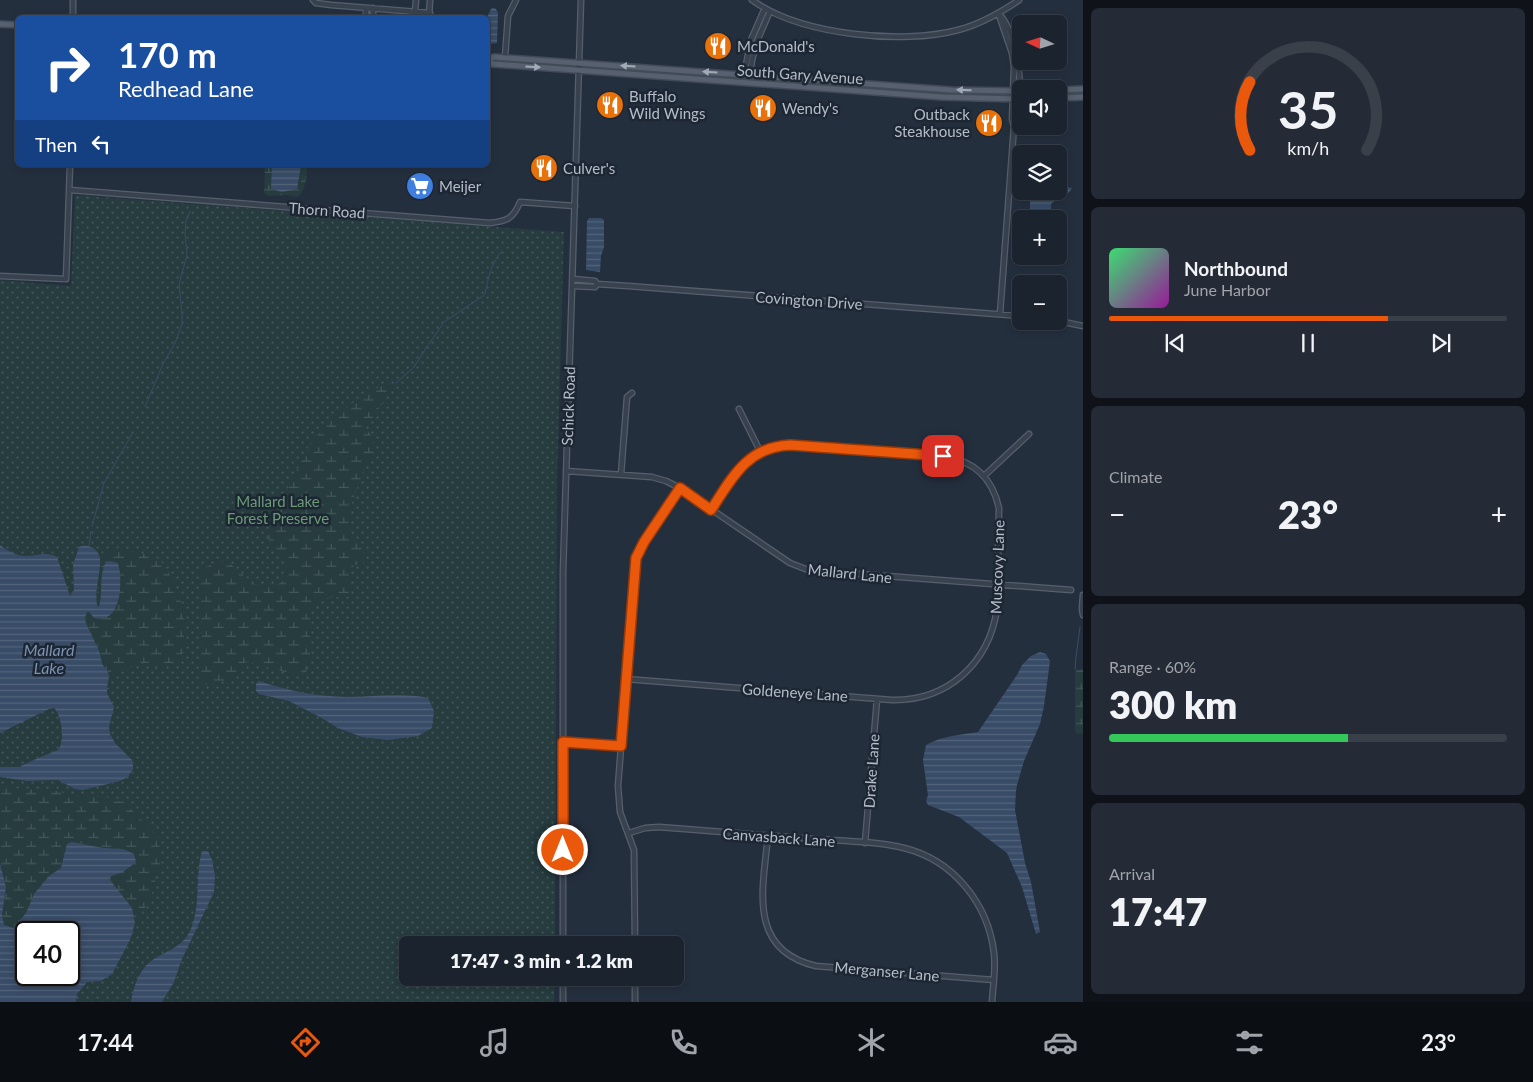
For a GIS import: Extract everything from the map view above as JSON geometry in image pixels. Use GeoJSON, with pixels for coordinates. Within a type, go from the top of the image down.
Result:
{"type":"FeatureCollection","features":[{"type":"Feature","properties":{"kind":"main road"},"geometry":{"type":"LineString","coordinates":[[0,24],[15,25]]}},
{"type":"Feature","properties":{"kind":"main road","name":"South Gary Avenue"},"geometry":{"type":"LineString","coordinates":[[490,59],[505,57],[951,90],[1012,91]]}},
{"type":"Feature","properties":{"kind":"main road","name":"South Gary Avenue"},"geometry":{"type":"LineString","coordinates":[[490,62],[493,64],[932,96],[1012,99]]}},
{"type":"Feature","properties":{"kind":"main road"},"geometry":{"type":"LineString","coordinates":[[1067,90],[1083,89]]}},
{"type":"Feature","properties":{"kind":"main road"},"geometry":{"type":"LineString","coordinates":[[1067,98],[1083,97]]}},
{"type":"Feature","properties":{"kind":"street"},"geometry":{"type":"LineString","coordinates":[[73,0],[73,15]]}},
{"type":"Feature","properties":{"kind":"street"},"geometry":{"type":"LineString","coordinates":[[313,0],[331,5],[430,15],[430,0]]}},
{"type":"Feature","properties":{"kind":"street"},"geometry":{"type":"LineString","coordinates":[[415,12],[416,0]]}},
{"type":"Feature","properties":{"kind":"street"},"geometry":{"type":"LineString","coordinates":[[505,57],[508,16],[516,0]]}},
{"type":"Feature","properties":{"kind":"street","name":"Schick Road"},"geometry":{"type":"LineString","coordinates":[[563,936],[563,572],[581,0]]}},
{"type":"Feature","properties":{"kind":"street"},"geometry":{"type":"LineString","coordinates":[[752,0],[770,11],[824,30],[883,36],[917,36],[948,32],[999,14],[1020,0]]}},
{"type":"Feature","properties":{"kind":"street"},"geometry":{"type":"LineString","coordinates":[[366,8],[366,15]]}},
{"type":"Feature","properties":{"kind":"street"},"geometry":{"type":"LineString","coordinates":[[372,15],[373,8]]}},
{"type":"Feature","properties":{"kind":"street"},"geometry":{"type":"LineString","coordinates":[[747,75],[751,40],[765,8]]}},
{"type":"Feature","properties":{"kind":"street"},"geometry":{"type":"LineString","coordinates":[[747,75],[757,42],[770,11]]}},
{"type":"Feature","properties":{"kind":"street"},"geometry":{"type":"LineString","coordinates":[[999,14],[1012,53],[1016,80]]}},
{"type":"Feature","properties":{"kind":"street"},"geometry":{"type":"LineString","coordinates":[[1000,314],[1013,135]]}},
{"type":"Feature","properties":{"kind":"street"},"geometry":{"type":"LineString","coordinates":[[0,276],[66,279],[70,167]]}},
{"type":"Feature","properties":{"kind":"street","name":"Thorn Road"},"geometry":{"type":"LineString","coordinates":[[70,190],[490,223],[507,221],[516,211],[520,202],[575,206]]}},
{"type":"Feature","properties":{"kind":"street","name":"Covington Drive"},"geometry":{"type":"LineString","coordinates":[[573,279],[595,281],[597,284],[1012,315]]}},
{"type":"Feature","properties":{"kind":"street","name":"Covington Drive"},"geometry":{"type":"LineString","coordinates":[[573,286],[594,287],[597,284]]}},
{"type":"Feature","properties":{"kind":"street"},"geometry":{"type":"LineString","coordinates":[[1067,323],[1083,326]]}},
{"type":"Feature","properties":{"kind":"street"},"geometry":{"type":"LineString","coordinates":[[621,474],[627,397],[632,393]]}},
{"type":"Feature","properties":{"kind":"street"},"geometry":{"type":"LineString","coordinates":[[739,409],[760,451]]}},
{"type":"Feature","properties":{"kind":"street"},"geometry":{"type":"LineString","coordinates":[[711,510],[740,467],[760,451],[776,446],[790,445],[943,456],[964,462],[984,476],[1029,434]]}},
{"type":"Feature","properties":{"kind":"street","name":"Mallard Lane"},"geometry":{"type":"LineString","coordinates":[[566,471],[652,476],[663,479],[680,488],[790,563],[808,570],[1071,590]]}},
{"type":"Feature","properties":{"kind":"street","name":"Muscovy Lane"},"geometry":{"type":"LineString","coordinates":[[959,679],[979,658],[991,636],[996,617],[999,508],[994,492],[984,476]]}},
{"type":"Feature","properties":{"kind":"street"},"geometry":{"type":"LineString","coordinates":[[635,936],[634,850],[620,812],[618,797],[636,558],[644,542],[680,488]]}},
{"type":"Feature","properties":{"kind":"street"},"geometry":{"type":"LineString","coordinates":[[1083,595],[1083,615]]}},
{"type":"Feature","properties":{"kind":"street","name":"Goldeneye Lane"},"geometry":{"type":"LineString","coordinates":[[626,679],[896,700],[920,697],[942,689],[959,679]]}},
{"type":"Feature","properties":{"kind":"street","name":"Drake Lane"},"geometry":{"type":"LineString","coordinates":[[865,843],[877,699]]}},
{"type":"Feature","properties":{"kind":"street"},"geometry":{"type":"LineString","coordinates":[[563,742],[621,746]]}},
{"type":"Feature","properties":{"kind":"street","name":"Canvasback Lane"},"geometry":{"type":"LineString","coordinates":[[629,833],[659,827],[865,843],[904,848],[929,857],[947,869],[965,885],[980,907],[986,920],[994,954],[992,1002]]}},
{"type":"Feature","properties":{"kind":"street","name":"Merganser Lane"},"geometry":{"type":"LineString","coordinates":[[768,836],[763,914],[769,931],[778,945],[797,960],[816,966],[994,980]]}},
{"type":"Feature","properties":{"kind":"street"},"geometry":{"type":"LineString","coordinates":[[563,986],[563,1002]]}},
{"type":"Feature","properties":{"kind":"street"},"geometry":{"type":"LineString","coordinates":[[635,986],[636,1002]]}},
{"type":"Feature","properties":{"kind":"green space"},"geometry":{"type":"Polygon","coordinates":[[[264,167],[307,167],[302,191],[297,197],[286,195],[268,196],[264,193],[264,167]]]}},
{"type":"Feature","properties":{"kind":"green space","name":"Mallard Lake Forest Preserve"},"geometry":{"type":"Polygon","coordinates":[[[75,195],[564,232],[557,479],[555,936],[399,936],[399,986],[555,986],[554,1002],[0,1002],[0,280],[71,286],[75,195]]]}},
{"type":"Feature","properties":{"kind":"green space"},"geometry":{"type":"Polygon","coordinates":[[[396,383],[365,429],[370,433],[375,449],[362,474],[349,512],[352,534],[363,545],[363,564],[355,565],[349,570],[353,587],[348,597],[323,599],[310,609],[310,659],[306,672],[295,675],[246,662],[228,680],[204,685],[200,681],[202,631],[199,574],[211,564],[227,561],[254,584],[270,586],[285,582],[286,566],[281,553],[270,547],[268,535],[281,501],[310,444],[330,421],[354,402],[379,387],[396,383]]]}},
{"type":"Feature","properties":{"kind":"green space"},"geometry":{"type":"Polygon","coordinates":[[[121,548],[154,557],[166,569],[183,608],[184,649],[176,661],[163,668],[154,670],[151,664],[139,662],[128,669],[123,669],[116,677],[110,680],[110,697],[107,690],[109,674],[101,662],[98,647],[87,627],[86,617],[87,612],[94,618],[110,616],[114,610],[118,596],[115,562],[106,562],[98,608],[97,605],[99,554],[121,548]]]}},
{"type":"Feature","properties":{"kind":"green space"},"geometry":{"type":"Polygon","coordinates":[[[1075,669],[1083,670],[1083,733],[1077,734],[1075,730],[1075,669]]]}},
{"type":"Feature","properties":{"kind":"green space"},"geometry":{"type":"Polygon","coordinates":[[[0,785],[20,789],[57,791],[78,797],[106,797],[125,803],[159,838],[160,864],[150,900],[135,923],[131,908],[110,880],[111,876],[123,872],[123,849],[103,848],[72,842],[64,856],[61,868],[49,876],[34,894],[26,913],[19,921],[15,921],[13,928],[4,925],[2,914],[6,887],[0,864],[0,785]]]}},
{"type":"Feature","properties":{"kind":"water"},"geometry":{"type":"Polygon","coordinates":[[[491,9],[496,9],[498,13],[497,43],[490,44],[490,15],[488,15],[491,9]]]}},
{"type":"Feature","properties":{"kind":"water"},"geometry":{"type":"Polygon","coordinates":[[[272,167],[301,167],[297,189],[282,192],[271,189],[272,167]]]}},
{"type":"Feature","properties":{"kind":"water"},"geometry":{"type":"Polygon","coordinates":[[[1067,187],[1072,188],[1070,191],[1068,193],[1067,187]]]}},
{"type":"Feature","properties":{"kind":"water"},"geometry":{"type":"Polygon","coordinates":[[[1030,200],[1057,200],[1051,204],[1051,210],[1030,210],[1030,200]]]}},
{"type":"Feature","properties":{"kind":"water"},"geometry":{"type":"Polygon","coordinates":[[[589,218],[601,218],[604,220],[604,247],[601,256],[600,272],[586,270],[587,221],[589,218]]]}},
{"type":"Feature","properties":{"kind":"water","name":"Mallard Lake"},"geometry":{"type":"Polygon","coordinates":[[[0,545],[19,555],[45,554],[57,557],[70,596],[74,590],[73,565],[79,547],[92,547],[100,559],[96,596],[98,608],[101,599],[102,574],[106,562],[118,563],[120,590],[115,608],[110,615],[103,618],[94,618],[87,612],[85,618],[100,653],[102,664],[108,672],[107,693],[114,707],[109,727],[110,734],[115,743],[132,760],[133,769],[128,777],[120,781],[83,790],[75,789],[58,780],[27,781],[0,777],[0,767],[19,767],[58,750],[62,735],[61,722],[54,708],[0,733],[0,545]]]}},
{"type":"Feature","properties":{"kind":"water"},"geometry":{"type":"Polygon","coordinates":[[[1040,652],[1046,654],[1050,661],[1044,706],[1040,724],[1024,761],[1017,785],[1015,810],[1040,932],[1036,934],[1022,887],[1007,853],[959,817],[928,805],[926,801],[928,795],[923,760],[926,745],[945,738],[978,732],[1022,665],[1031,656],[1040,652]]]}},
{"type":"Feature","properties":{"kind":"water"},"geometry":{"type":"Polygon","coordinates":[[[259,681],[281,688],[324,695],[347,697],[398,695],[428,698],[434,711],[432,728],[418,736],[388,740],[362,737],[338,728],[289,701],[259,694],[256,691],[256,684],[259,681]]]}},
{"type":"Feature","properties":{"kind":"water"},"geometry":{"type":"Polygon","coordinates":[[[72,842],[103,848],[123,849],[134,854],[136,862],[123,872],[111,876],[110,880],[132,908],[135,923],[130,940],[112,974],[101,981],[87,982],[77,994],[76,1002],[0,1002],[0,864],[6,887],[2,914],[4,925],[13,928],[15,926],[15,986],[80,986],[80,921],[19,921],[26,913],[34,894],[49,876],[61,868],[67,844],[72,842]]]}},
{"type":"Feature","properties":{"kind":"water"},"geometry":{"type":"Polygon","coordinates":[[[202,851],[208,851],[212,860],[215,876],[214,892],[182,959],[174,982],[162,1002],[131,1002],[137,980],[143,969],[151,961],[178,945],[187,937],[190,931],[196,912],[202,851]]]}},
{"type":"Feature","properties":{"kind":"waterway"},"geometry":{"type":"LineString","coordinates":[[145,407],[182,324],[179,284],[187,255],[185,234],[186,221],[190,211]]}},
{"type":"Feature","properties":{"kind":"waterway"},"geometry":{"type":"LineString","coordinates":[[429,344],[444,322],[485,294],[492,266],[501,252]]}},
{"type":"Feature","properties":{"kind":"waterway"},"geometry":{"type":"LineString","coordinates":[[396,383],[414,367],[428,345]]}},
{"type":"Feature","properties":{"kind":"waterway"},"geometry":{"type":"LineString","coordinates":[[92,526],[104,483],[132,434]]}},
{"type":"Feature","properties":{"kind":"waterway"},"geometry":{"type":"LineString","coordinates":[[89,546],[91,531]]}},
{"type":"Feature","properties":{"kind":"waterway"},"geometry":{"type":"LineString","coordinates":[[1075,669],[1080,627]]}},
{"type":"Feature","properties":{"kind":"place","name":"McDonald's"},"geometry":{"type":"Point","coordinates":[718,46]}},
{"type":"Feature","properties":{"kind":"place","name":"Buffalo Wild Wings"},"geometry":{"type":"Point","coordinates":[610,105]}},
{"type":"Feature","properties":{"kind":"place","name":"Wendy's"},"geometry":{"type":"Point","coordinates":[763,108]}},
{"type":"Feature","properties":{"kind":"place","name":"Outback Steakhouse"},"geometry":{"type":"Point","coordinates":[989,123]}},
{"type":"Feature","properties":{"kind":"place","name":"Culver's"},"geometry":{"type":"Point","coordinates":[544,168]}},
{"type":"Feature","properties":{"kind":"place","name":"Meijer"},"geometry":{"type":"Point","coordinates":[420,186]}},
{"type":"Feature","properties":{"kind":"route"},"geometry":{"type":"LineString","coordinates":[[563,850],[563,742],[621,746],[636,558],[644,542],[680,488],[711,510],[743,464],[760,451],[776,446],[790,445],[943,456]]}}]}
